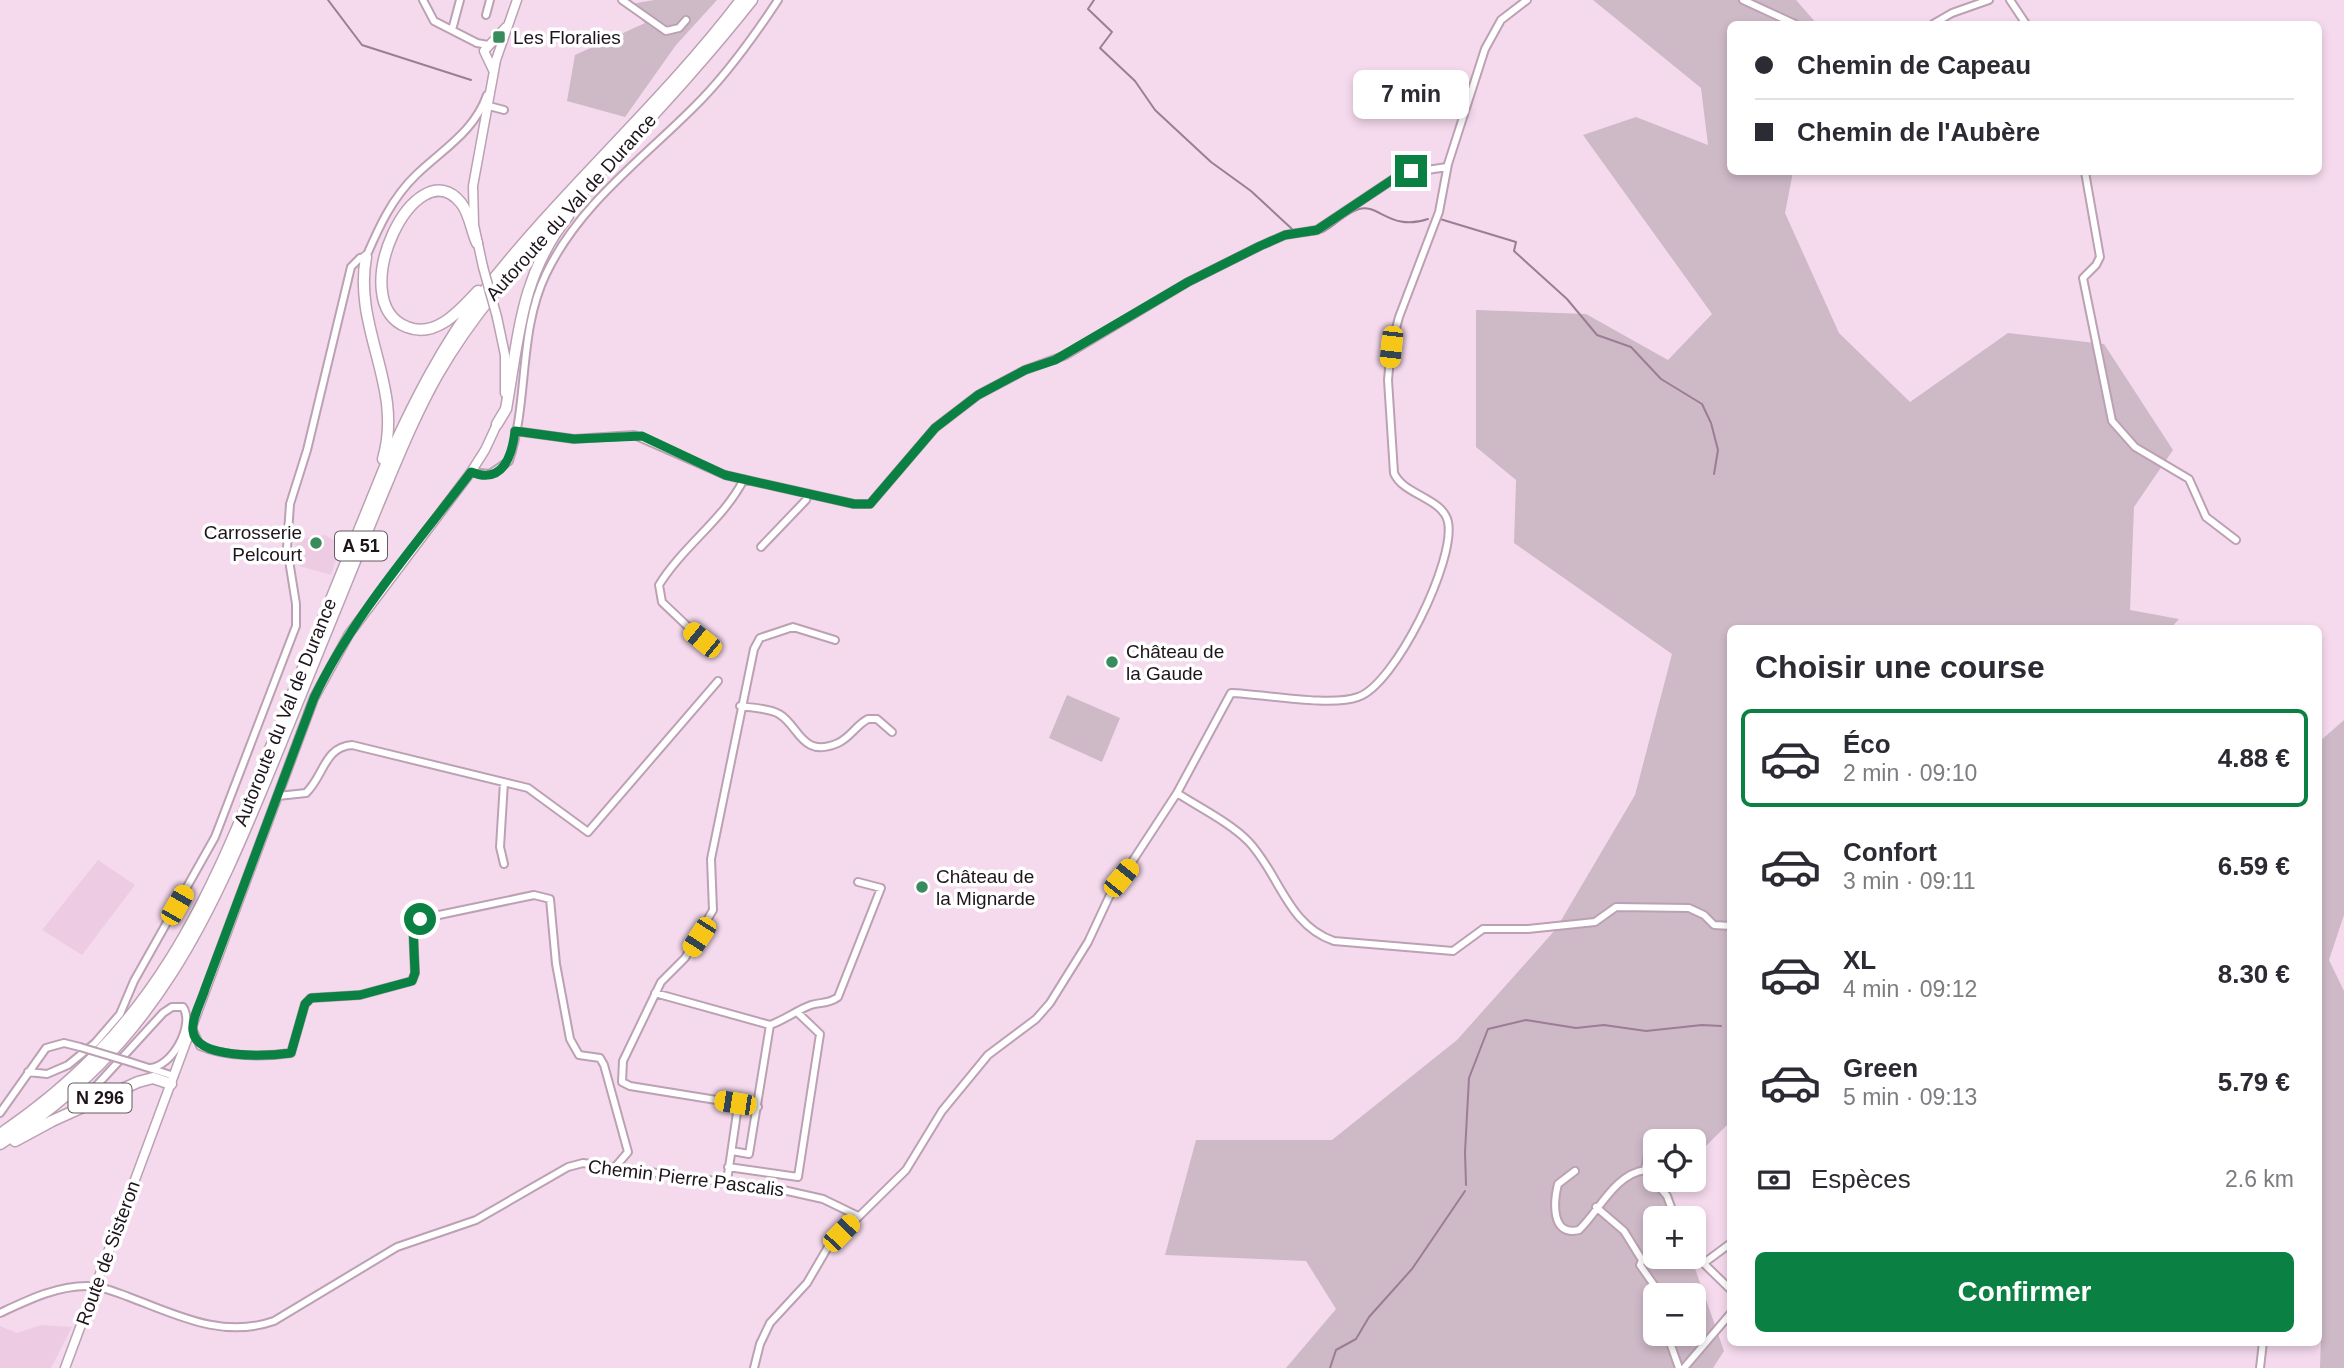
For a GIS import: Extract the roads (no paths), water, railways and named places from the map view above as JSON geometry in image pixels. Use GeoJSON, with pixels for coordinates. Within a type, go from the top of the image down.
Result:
{"type":"FeatureCollection","features":[{"type":"Feature","properties":{"kind":"highway","name":"Autoroute du Val de Durance"},"geometry":{"type":"LineString","coordinates":[[0,1134],[46,1100],[93,1059],[132,1015],[179,950],[220,870],[416,399],[456,330],[536,230],[669,87],[741,0]]}},
{"type":"Feature","properties":{"kind":"highway","name":"Autoroute du Val de Durance"},"geometry":{"type":"LineString","coordinates":[[0,1144],[37,1119],[100,1064],[137,1022],[191,945],[228,871],[405,440],[455,346],[513,268],[701,63],[752,0]]}},
{"type":"Feature","properties":{"kind":"highway"},"geometry":{"type":"LineString","coordinates":[[497,425],[506,409],[525,298],[540,258],[566,219],[679,93],[701,63]]}},
{"type":"Feature","properties":{"kind":"highway"},"geometry":{"type":"LineString","coordinates":[[477,243],[464,208],[456,198],[440,192],[415,199],[396,230],[382,276],[384,302],[397,322],[413,330],[425,330],[448,320],[514,249],[536,230]]}},
{"type":"Feature","properties":{"kind":"highway"},"geometry":{"type":"LineString","coordinates":[[324,615],[382,461],[389,427],[385,383],[364,307],[362,286],[366,257]]}},
{"type":"Feature","properties":{"kind":"highway","name":"N 296"},"geometry":{"type":"LineString","coordinates":[[0,1151],[72,1111],[145,1079],[170,1080]]}},
{"type":"Feature","properties":{"kind":"main road"},"geometry":{"type":"LineString","coordinates":[[495,74],[491,47],[510,22],[517,0]]}},
{"type":"Feature","properties":{"kind":"main road"},"geometry":{"type":"LineString","coordinates":[[491,47],[500,56],[493,61]]}},
{"type":"Feature","properties":{"kind":"main road","name":"Route de Sisteron"},"geometry":{"type":"LineString","coordinates":[[65,1368],[314,698],[333,659],[371,603],[471,472],[497,425],[506,372],[497,317],[477,243],[473,186],[495,74]]}},
{"type":"Feature","properties":{"kind":"main road","name":"Route de Sisteron"},"geometry":{"type":"LineString","coordinates":[[170,1080],[205,989]]}},
{"type":"Feature","properties":{"kind":"street"},"geometry":{"type":"LineString","coordinates":[[423,0],[434,22],[491,47]]}},
{"type":"Feature","properties":{"kind":"street"},"geometry":{"type":"LineString","coordinates":[[452,30],[460,0]]}},
{"type":"Feature","properties":{"kind":"street"},"geometry":{"type":"LineString","coordinates":[[486,15],[490,0]]}},
{"type":"Feature","properties":{"kind":"street"},"geometry":{"type":"LineString","coordinates":[[622,0],[666,31],[679,28],[686,20]]}},
{"type":"Feature","properties":{"kind":"street"},"geometry":{"type":"LineString","coordinates":[[471,472],[491,474],[505,466],[512,451],[531,320],[545,277],[564,241],[596,201],[723,77],[778,0]]}},
{"type":"Feature","properties":{"kind":"street"},"geometry":{"type":"LineString","coordinates":[[754,1368],[760,1344],[770,1323],[807,1283],[828,1247],[905,1170],[942,1111],[980,1064],[1050,1003],[1088,942],[1110,897],[1177,793],[1231,693],[1338,700],[1367,694],[1402,649],[1432,595],[1447,537],[1447,519],[1397,481],[1388,380],[1391,347],[1399,317],[1439,212],[1447,167],[1491,36],[1509,11],[1527,0]]}},
{"type":"Feature","properties":{"kind":"street"},"geometry":{"type":"LineString","coordinates":[[1743,0],[1788,21]]}},
{"type":"Feature","properties":{"kind":"street"},"geometry":{"type":"LineString","coordinates":[[1938,21],[1952,13],[1989,0]]}},
{"type":"Feature","properties":{"kind":"street"},"geometry":{"type":"LineString","coordinates":[[2010,0],[2024,21]]}},
{"type":"Feature","properties":{"kind":"street"},"geometry":{"type":"LineString","coordinates":[[426,8],[434,1]]}},
{"type":"Feature","properties":{"kind":"street"},"geometry":{"type":"LineString","coordinates":[[28,1072],[42,1075],[59,1070],[106,1032],[120,1014],[134,981],[215,837],[296,626],[296,604],[287,548],[290,504],[306,450],[348,276],[353,264],[366,257],[395,200],[416,175],[469,129],[486,100],[495,74]]}},
{"type":"Feature","properties":{"kind":"street"},"geometry":{"type":"LineString","coordinates":[[489,107],[505,110]]}},
{"type":"Feature","properties":{"kind":"street"},"geometry":{"type":"LineString","coordinates":[[469,129],[486,125]]}},
{"type":"Feature","properties":{"kind":"street"},"geometry":{"type":"LineString","coordinates":[[515,431],[574,439],[642,436],[700,466],[808,494],[854,504],[870,504],[935,428],[978,395],[1025,370],[1055,360],[1188,282],[1260,246],[1285,235],[1317,230],[1401,174],[1447,167]]}},
{"type":"Feature","properties":{"kind":"street"},"geometry":{"type":"LineString","coordinates":[[2086,175],[2100,257],[2090,273],[2083,278],[2112,421],[2135,447],[2189,479],[2206,517],[2236,540]]}},
{"type":"Feature","properties":{"kind":"street"},"geometry":{"type":"LineString","coordinates":[[702,640],[662,602],[659,585],[680,555],[738,492],[744,479]]}},
{"type":"Feature","properties":{"kind":"street"},"geometry":{"type":"LineString","coordinates":[[761,547],[806,500],[808,494]]}},
{"type":"Feature","properties":{"kind":"street"},"geometry":{"type":"LineString","coordinates":[[758,1107],[629,1086],[622,1082],[623,1060],[660,982],[685,958],[713,910],[711,859],[726,796],[749,664],[760,638],[793,627],[835,640]]}},
{"type":"Feature","properties":{"kind":"street"},"geometry":{"type":"LineString","coordinates":[[278,796],[306,793],[336,749],[352,746],[527,788],[542,796],[588,832],[718,681]]}},
{"type":"Feature","properties":{"kind":"street"},"geometry":{"type":"LineString","coordinates":[[740,706],[780,714],[800,738],[819,746],[831,745],[849,738],[868,719],[877,719],[892,732]]}},
{"type":"Feature","properties":{"kind":"street"},"geometry":{"type":"LineString","coordinates":[[504,782],[500,847],[504,864]]}},
{"type":"Feature","properties":{"kind":"street"},"geometry":{"type":"LineString","coordinates":[[1177,793],[1247,840],[1293,910],[1317,932],[1334,941],[1453,951],[1483,929],[1528,929],[1595,922],[1612,909],[1624,906],[1689,908],[1704,915],[1714,925],[1727,926]]}},
{"type":"Feature","properties":{"kind":"street"},"geometry":{"type":"LineString","coordinates":[[655,993],[770,1025],[812,1005],[832,1002],[843,989],[881,888],[858,882]]}},
{"type":"Feature","properties":{"kind":"street"},"geometry":{"type":"LineString","coordinates":[[192,1028],[200,1046],[212,1051],[276,1055],[291,1053],[305,1004],[311,998],[360,995],[412,981],[415,973],[413,926],[420,919],[534,895],[544,897],[550,899],[553,904],[553,943],[570,1039],[579,1055],[600,1058],[604,1065],[628,1152],[616,1166]]}},
{"type":"Feature","properties":{"kind":"street"},"geometry":{"type":"LineString","coordinates":[[72,1111],[163,1013],[172,1007],[183,1007],[186,1020],[173,1057],[163,1065],[150,1068]]}},
{"type":"Feature","properties":{"kind":"street"},"geometry":{"type":"LineString","coordinates":[[729,1167],[798,1177],[820,1034],[798,1013]]}},
{"type":"Feature","properties":{"kind":"street"},"geometry":{"type":"LineString","coordinates":[[732,1151],[749,1154],[770,1025]]}},
{"type":"Feature","properties":{"kind":"street"},"geometry":{"type":"LineString","coordinates":[[0,1113],[39,1054],[50,1046],[64,1043],[150,1068],[170,1080]]}},
{"type":"Feature","properties":{"kind":"street"},"geometry":{"type":"LineString","coordinates":[[727,1181],[738,1106],[735,1103]]}},
{"type":"Feature","properties":{"kind":"street","name":"Chemin Pierre Pascalis"},"geometry":{"type":"LineString","coordinates":[[95,1286],[206,1326],[259,1326],[285,1315],[397,1247],[492,1213],[568,1167],[583,1163],[727,1181],[823,1199],[858,1216]]}},
{"type":"Feature","properties":{"kind":"street"},"geometry":{"type":"LineString","coordinates":[[1575,1171],[1558,1184],[1553,1205],[1555,1218],[1565,1227],[1579,1230],[1597,1207],[1635,1171],[1643,1170]]}},
{"type":"Feature","properties":{"kind":"street"},"geometry":{"type":"LineString","coordinates":[[1597,1207],[1624,1231],[1642,1260],[1640,1265],[1653,1283]]}},
{"type":"Feature","properties":{"kind":"street"},"geometry":{"type":"LineString","coordinates":[[1706,1262],[1727,1246]]}},
{"type":"Feature","properties":{"kind":"street"},"geometry":{"type":"LineString","coordinates":[[1706,1265],[1727,1286]]}},
{"type":"Feature","properties":{"kind":"street"},"geometry":{"type":"LineString","coordinates":[[0,1313],[61,1288],[95,1286]]}},
{"type":"Feature","properties":{"kind":"street"},"geometry":{"type":"LineString","coordinates":[[1672,1346],[1681,1368],[1727,1317]]}},
{"type":"Feature","properties":{"kind":"street"},"geometry":{"type":"LineString","coordinates":[[2260,1368],[2263,1346]]}},
{"type":"Feature","properties":{"kind":"waterway"},"geometry":{"type":"LineString","coordinates":[[328,0],[362,45],[471,80]]}},
{"type":"Feature","properties":{"kind":"waterway"},"geometry":{"type":"LineString","coordinates":[[1094,0],[1088,9],[1112,32],[1100,48],[1135,81],[1155,110],[1211,162],[1251,191],[1292,229]]}},
{"type":"Feature","properties":{"kind":"waterway"},"geometry":{"type":"LineString","coordinates":[[1305,235],[1327,230],[1352,212],[1366,208],[1404,222],[1428,219]]}},
{"type":"Feature","properties":{"kind":"waterway"},"geometry":{"type":"LineString","coordinates":[[1440,219],[1516,242],[1514,251],[1567,299],[1597,335],[1631,347],[1661,379],[1702,404],[1711,423],[1718,450],[1714,474]]}},
{"type":"Feature","properties":{"kind":"waterway"},"geometry":{"type":"LineString","coordinates":[[1466,1185],[1469,1078],[1488,1029],[1526,1020],[1576,1028],[1604,1025],[1646,1031],[1702,1025],[1721,1026]]}},
{"type":"Feature","properties":{"kind":"waterway"},"geometry":{"type":"LineString","coordinates":[[1330,1368],[1336,1350],[1356,1339],[1369,1317],[1412,1269],[1465,1191]]}},
{"type":"Feature","properties":{"kind":"place","name":"Les Floralies"},"geometry":{"type":"Point","coordinates":[499,37]}},
{"type":"Feature","properties":{"kind":"place","name":"Carrosserie Pelcourt"},"geometry":{"type":"Point","coordinates":[316,543]}},
{"type":"Feature","properties":{"kind":"place","name":"Château de la Gaude"},"geometry":{"type":"Point","coordinates":[1112,662]}},
{"type":"Feature","properties":{"kind":"place","name":"Château de la Mignarde"},"geometry":{"type":"Point","coordinates":[922,887]}}]}
